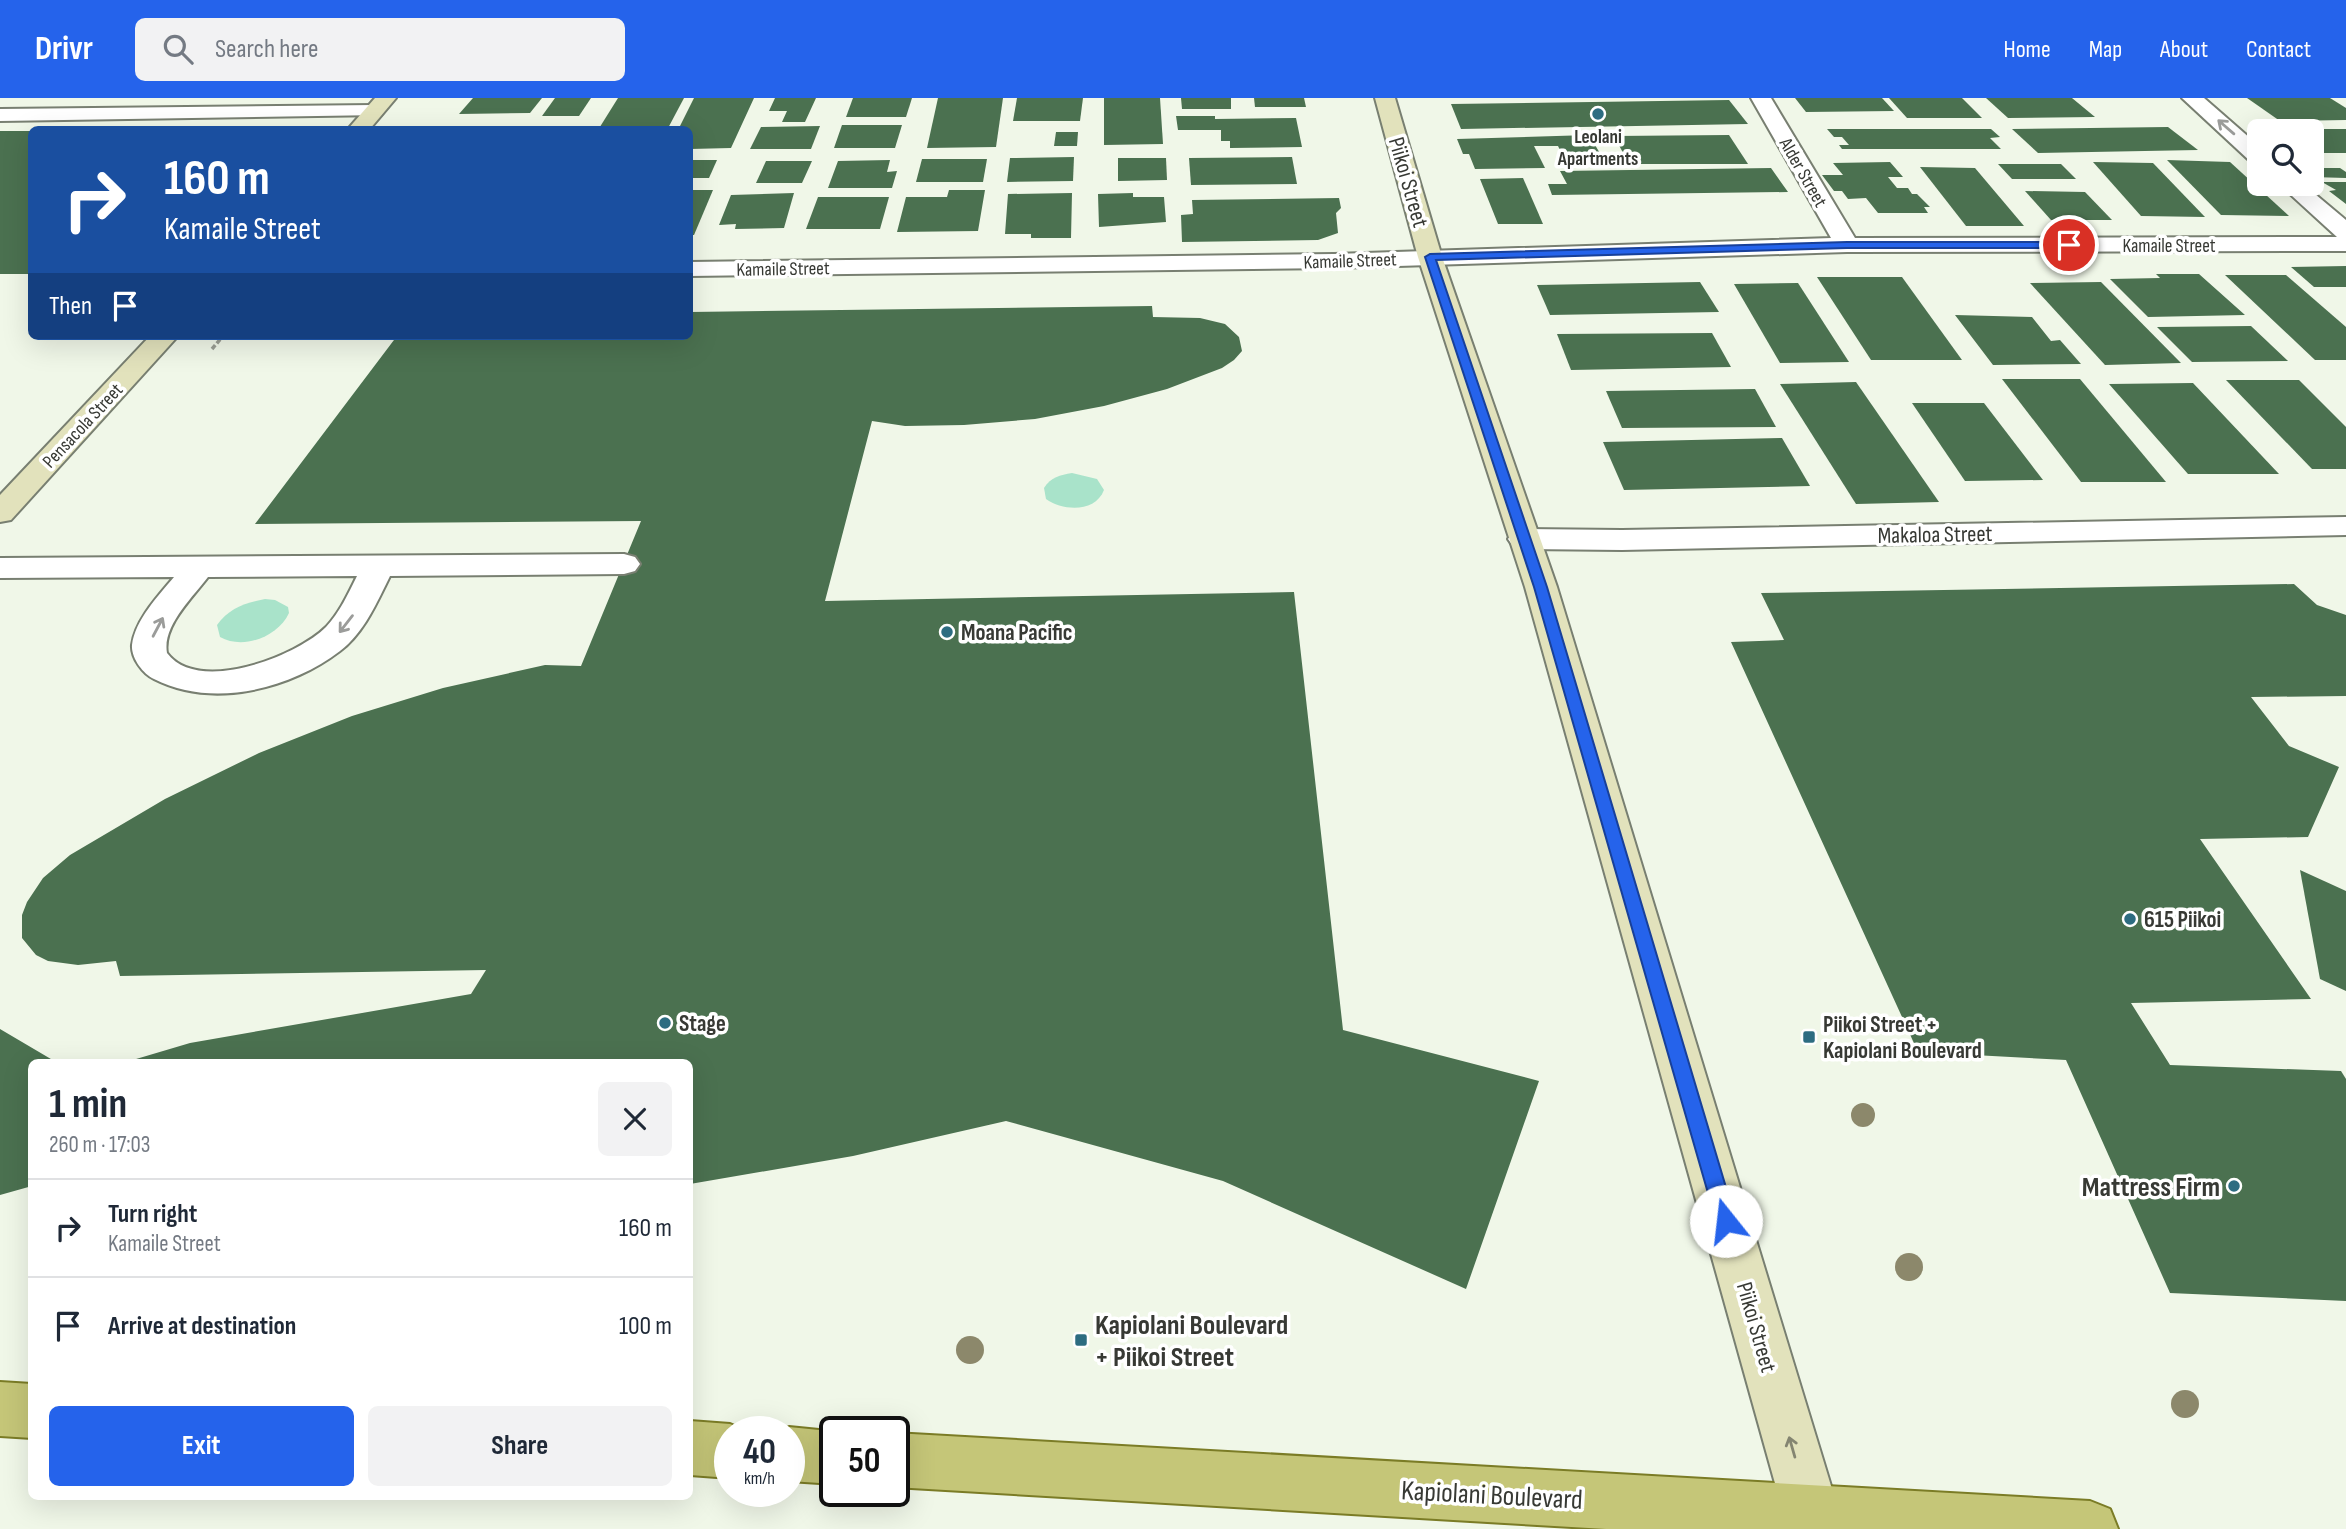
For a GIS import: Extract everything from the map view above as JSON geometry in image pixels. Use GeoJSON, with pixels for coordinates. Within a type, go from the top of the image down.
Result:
{"type":"FeatureCollection","features":[{"type":"Feature","properties":{"kind":"main road","name":"Piikoi Street"},"geometry":{"type":"LineString","coordinates":[[1385,98],[1430,257],[1545,600],[1814,1523]]}},
{"type":"Feature","properties":{"kind":"main road"},"geometry":{"type":"LineString","coordinates":[[361,126],[380,104]]}},
{"type":"Feature","properties":{"kind":"main road","name":"Pensacola Street"},"geometry":{"type":"LineString","coordinates":[[0,513],[161,340]]}},
{"type":"Feature","properties":{"kind":"main road"},"geometry":{"type":"LineString","coordinates":[[0,1409],[28,1411]]}},
{"type":"Feature","properties":{"kind":"main road"},"geometry":{"type":"LineString","coordinates":[[693,1448],[714,1450]]}},
{"type":"Feature","properties":{"kind":"main road","name":"Kapiolani Boulevard"},"geometry":{"type":"LineString","coordinates":[[910,1461],[1814,1523],[2090,1529]]}},
{"type":"Feature","properties":{"kind":"street","name":"Alder Street"},"geometry":{"type":"LineString","coordinates":[[1761,98],[1847,245]]}},
{"type":"Feature","properties":{"kind":"street"},"geometry":{"type":"LineString","coordinates":[[2192,98],[2247,146]]}},
{"type":"Feature","properties":{"kind":"street"},"geometry":{"type":"LineString","coordinates":[[0,114],[380,104]]}},
{"type":"Feature","properties":{"kind":"street"},"geometry":{"type":"LineString","coordinates":[[2304,196],[2346,232]]}},
{"type":"Feature","properties":{"kind":"street","name":"Kamaile Street"},"geometry":{"type":"LineString","coordinates":[[693,269],[1334,261],[1847,245],[2346,244]]}},
{"type":"Feature","properties":{"kind":"street","name":"Makaloa Street"},"geometry":{"type":"LineString","coordinates":[[1524,539],[1622,540],[2346,526]]}},
{"type":"Feature","properties":{"kind":"street"},"geometry":{"type":"LineString","coordinates":[[0,568],[624,564]]}},
{"type":"Feature","properties":{"kind":"street"},"geometry":{"type":"LineString","coordinates":[[199,566],[155,628],[149,648],[156,664],[174,677],[202,682],[235,681],[271,673],[314,652],[332,640],[350,620],[379,565]]}},
{"type":"Feature","properties":{"kind":"shaded area"},"geometry":{"type":"Polygon","coordinates":[[[1072,473],[1097,479],[1104,490],[1094,503],[1078,508],[1061,506],[1046,499],[1044,488],[1050,481],[1072,473]]]}},
{"type":"Feature","properties":{"kind":"shaded area"},"geometry":{"type":"Polygon","coordinates":[[[265,599],[275,600],[288,607],[289,613],[277,629],[259,639],[249,641],[229,641],[220,637],[217,625],[227,614],[244,605],[265,599]]]}},
{"type":"Feature","properties":{"kind":"building"},"geometry":{"type":"Polygon","coordinates":[[[473,98],[542,98],[530,113],[459,114],[473,98]]]}},
{"type":"Feature","properties":{"kind":"building"},"geometry":{"type":"Polygon","coordinates":[[[555,98],[591,98],[579,116],[542,116],[555,98]]]}},
{"type":"Feature","properties":{"kind":"building"},"geometry":{"type":"Polygon","coordinates":[[[618,98],[684,98],[669,126],[600,126],[618,98]]]}},
{"type":"Feature","properties":{"kind":"building"},"geometry":{"type":"Polygon","coordinates":[[[694,98],[754,98],[731,148],[693,149],[693,126],[680,126],[694,98]]]}},
{"type":"Feature","properties":{"kind":"building"},"geometry":{"type":"Polygon","coordinates":[[[775,98],[816,98],[805,122],[782,122],[787,111],[769,111],[775,98]]]}},
{"type":"Feature","properties":{"kind":"building"},"geometry":{"type":"Polygon","coordinates":[[[853,98],[912,98],[906,117],[846,117],[853,98]]]}},
{"type":"Feature","properties":{"kind":"building"},"geometry":{"type":"Polygon","coordinates":[[[938,98],[1003,98],[996,147],[927,148],[938,98]]]}},
{"type":"Feature","properties":{"kind":"building"},"geometry":{"type":"Polygon","coordinates":[[[1017,98],[1083,98],[1080,121],[1013,121],[1017,98]]]}},
{"type":"Feature","properties":{"kind":"building"},"geometry":{"type":"Polygon","coordinates":[[[1104,98],[1160,98],[1163,144],[1104,145],[1104,98]]]}},
{"type":"Feature","properties":{"kind":"building"},"geometry":{"type":"Polygon","coordinates":[[[1181,98],[1231,98],[1231,109],[1182,109],[1181,98]]]}},
{"type":"Feature","properties":{"kind":"building"},"geometry":{"type":"Polygon","coordinates":[[[1254,98],[1304,98],[1306,107],[1255,107],[1254,98]]]}},
{"type":"Feature","properties":{"kind":"building"},"geometry":{"type":"Polygon","coordinates":[[[1795,98],[1882,98],[1894,111],[1806,112],[1795,98]]]}},
{"type":"Feature","properties":{"kind":"building"},"geometry":{"type":"Polygon","coordinates":[[[1889,98],[1962,98],[1982,118],[1907,118],[1889,98]]]}},
{"type":"Feature","properties":{"kind":"building"},"geometry":{"type":"Polygon","coordinates":[[[1986,98],[2072,98],[2095,117],[2008,118],[1986,98]]]}},
{"type":"Feature","properties":{"kind":"building"},"geometry":{"type":"Polygon","coordinates":[[[2247,98],[2330,98],[2346,108],[2346,120],[2277,119],[2247,98]]]}},
{"type":"Feature","properties":{"kind":"building","name":"Leolani Apartments"},"geometry":{"type":"Polygon","coordinates":[[[1729,100],[1748,124],[1461,129],[1451,104],[1729,100]]]}},
{"type":"Feature","properties":{"kind":"building"},"geometry":{"type":"Polygon","coordinates":[[[1176,116],[1215,116],[1215,119],[1296,118],[1302,147],[1230,148],[1230,141],[1221,141],[1221,130],[1178,130],[1176,116]]]}},
{"type":"Feature","properties":{"kind":"building"},"geometry":{"type":"Polygon","coordinates":[[[842,125],[902,125],[895,148],[834,148],[842,125]]]}},
{"type":"Feature","properties":{"kind":"building"},"geometry":{"type":"Polygon","coordinates":[[[820,126],[811,149],[750,149],[761,127],[820,126]]]}},
{"type":"Feature","properties":{"kind":"building"},"geometry":{"type":"Polygon","coordinates":[[[2168,127],[2198,150],[2038,153],[2012,129],[2168,127]]]}},
{"type":"Feature","properties":{"kind":"building"},"geometry":{"type":"Polygon","coordinates":[[[1827,129],[1991,129],[2000,137],[1990,138],[2001,149],[1842,149],[1839,145],[1849,145],[1842,137],[1834,137],[1827,129]]]}},
{"type":"Feature","properties":{"kind":"building"},"geometry":{"type":"Polygon","coordinates":[[[2324,129],[2346,129],[2346,153],[2324,153],[2324,129]]]}},
{"type":"Feature","properties":{"kind":"building"},"geometry":{"type":"Polygon","coordinates":[[[0,131],[28,131],[28,274],[0,274],[0,131]]]}},
{"type":"Feature","properties":{"kind":"building"},"geometry":{"type":"Polygon","coordinates":[[[1056,132],[1078,132],[1077,146],[1054,146],[1056,132]]]}},
{"type":"Feature","properties":{"kind":"building"},"geometry":{"type":"Polygon","coordinates":[[[1589,135],[1607,165],[1568,166],[1558,146],[1534,146],[1545,168],[1475,169],[1469,154],[1463,154],[1457,139],[1589,135]]]}},
{"type":"Feature","properties":{"kind":"building"},"geometry":{"type":"Polygon","coordinates":[[[1729,135],[1748,164],[1629,164],[1614,136],[1729,135]]]}},
{"type":"Feature","properties":{"kind":"building"},"geometry":{"type":"Polygon","coordinates":[[[1074,157],[1073,181],[1007,182],[1010,158],[1074,157]]]}},
{"type":"Feature","properties":{"kind":"building"},"geometry":{"type":"Polygon","coordinates":[[[1292,157],[1297,184],[1191,185],[1189,158],[1292,157]]]}},
{"type":"Feature","properties":{"kind":"building"},"geometry":{"type":"Polygon","coordinates":[[[1118,158],[1166,158],[1167,180],[1118,181],[1118,158]]]}},
{"type":"Feature","properties":{"kind":"building"},"geometry":{"type":"Polygon","coordinates":[[[922,159],[987,159],[983,182],[916,182],[922,159]]]}},
{"type":"Feature","properties":{"kind":"building"},"geometry":{"type":"Polygon","coordinates":[[[693,160],[717,160],[709,178],[693,178],[693,160]]]}},
{"type":"Feature","properties":{"kind":"building"},"geometry":{"type":"Polygon","coordinates":[[[890,160],[887,172],[897,171],[892,188],[828,188],[838,161],[890,160]]]}},
{"type":"Feature","properties":{"kind":"building"},"geometry":{"type":"Polygon","coordinates":[[[2167,160],[2230,162],[2247,178],[2247,196],[2267,196],[2289,216],[2221,215],[2167,160]]]}},
{"type":"Feature","properties":{"kind":"building"},"geometry":{"type":"Polygon","coordinates":[[[766,161],[812,161],[802,183],[756,183],[766,161]]]}},
{"type":"Feature","properties":{"kind":"building"},"geometry":{"type":"Polygon","coordinates":[[[1890,162],[1903,177],[1888,177],[1897,188],[1908,188],[1912,194],[1917,194],[1930,207],[1924,207],[1928,213],[1878,213],[1866,198],[1848,199],[1842,191],[1834,191],[1822,175],[1843,175],[1833,163],[1890,162]]]}},
{"type":"Feature","properties":{"kind":"building"},"geometry":{"type":"Polygon","coordinates":[[[2093,162],[2153,163],[2205,217],[2141,216],[2093,162]]]}},
{"type":"Feature","properties":{"kind":"building"},"geometry":{"type":"Polygon","coordinates":[[[1998,164],[2061,164],[2076,179],[2012,179],[1998,164]]]}},
{"type":"Feature","properties":{"kind":"building"},"geometry":{"type":"Polygon","coordinates":[[[1920,167],[1975,168],[2024,226],[1966,226],[1920,167]]]}},
{"type":"Feature","properties":{"kind":"building"},"geometry":{"type":"Polygon","coordinates":[[[1771,168],[1788,192],[1552,195],[1548,184],[1567,184],[1560,171],[1771,168]]]}},
{"type":"Feature","properties":{"kind":"building"},"geometry":{"type":"Polygon","coordinates":[[[2324,168],[2340,168],[2346,172],[2346,178],[2324,177],[2324,168]]]}},
{"type":"Feature","properties":{"kind":"building"},"geometry":{"type":"Polygon","coordinates":[[[1523,178],[1543,224],[1498,224],[1480,179],[1523,178]]]}},
{"type":"Feature","properties":{"kind":"building"},"geometry":{"type":"Polygon","coordinates":[[[2324,182],[2346,182],[2346,204],[2329,191],[2336,190],[2324,182]]]}},
{"type":"Feature","properties":{"kind":"building"},"geometry":{"type":"Polygon","coordinates":[[[693,190],[713,190],[694,235],[693,190]]]}},
{"type":"Feature","properties":{"kind":"building"},"geometry":{"type":"Polygon","coordinates":[[[949,190],[985,190],[978,231],[897,232],[906,197],[947,197],[949,190]]]}},
{"type":"Feature","properties":{"kind":"building"},"geometry":{"type":"Polygon","coordinates":[[[2025,191],[2085,192],[2112,220],[2051,220],[2025,191]]]}},
{"type":"Feature","properties":{"kind":"building"},"geometry":{"type":"Polygon","coordinates":[[[794,193],[784,228],[735,229],[736,224],[719,225],[731,195],[794,193]]]}},
{"type":"Feature","properties":{"kind":"building"},"geometry":{"type":"Polygon","coordinates":[[[1072,193],[1071,238],[1031,238],[1031,234],[1005,234],[1008,194],[1072,193]]]}},
{"type":"Feature","properties":{"kind":"building"},"geometry":{"type":"Polygon","coordinates":[[[1133,193],[1133,197],[1164,197],[1166,222],[1099,227],[1098,194],[1133,193]]]}},
{"type":"Feature","properties":{"kind":"building"},"geometry":{"type":"Polygon","coordinates":[[[818,197],[889,197],[880,229],[806,229],[818,197]]]}},
{"type":"Feature","properties":{"kind":"building"},"geometry":{"type":"Polygon","coordinates":[[[1339,198],[1341,208],[1336,213],[1338,233],[1318,240],[1182,242],[1181,215],[1193,214],[1192,200],[1339,198]]]}},
{"type":"Feature","properties":{"kind":"building"},"geometry":{"type":"Polygon","coordinates":[[[2346,266],[2346,287],[2314,287],[2291,267],[2346,266]]]}},
{"type":"Feature","properties":{"kind":"building"},"geometry":{"type":"Polygon","coordinates":[[[2156,274],[2199,274],[2245,315],[2148,317],[2110,279],[2160,278],[2156,274]]]}},
{"type":"Feature","properties":{"kind":"building"},"geometry":{"type":"Polygon","coordinates":[[[2225,275],[2286,275],[2346,327],[2346,360],[2315,360],[2225,275]]]}},
{"type":"Feature","properties":{"kind":"building"},"geometry":{"type":"Polygon","coordinates":[[[1817,277],[1902,277],[1962,360],[1871,360],[1817,277]]]}},
{"type":"Feature","properties":{"kind":"building"},"geometry":{"type":"Polygon","coordinates":[[[1700,282],[1719,312],[1550,315],[1537,285],[1700,282]]]}},
{"type":"Feature","properties":{"kind":"building"},"geometry":{"type":"Polygon","coordinates":[[[2101,282],[2181,363],[2105,365],[2030,283],[2101,282]]]}},
{"type":"Feature","properties":{"kind":"building"},"geometry":{"type":"Polygon","coordinates":[[[1798,283],[1849,362],[1780,363],[1734,284],[1798,283]]]}},
{"type":"Feature","properties":{"kind":"building","name":"Moana Pacific"},"geometry":{"type":"Polygon","coordinates":[[[1152,306],[1153,317],[1200,318],[1225,324],[1239,337],[1242,351],[1222,368],[1167,389],[1104,406],[1035,419],[964,425],[905,426],[872,421],[825,601],[1294,592],[1343,1030],[1539,1081],[1466,1289],[1223,1181],[1006,1121],[853,1156],[693,1183],[693,1059],[136,1059],[190,1043],[471,994],[486,970],[120,976],[116,961],[78,965],[48,961],[36,955],[22,938],[22,915],[27,902],[43,878],[70,855],[165,799],[259,753],[352,716],[443,688],[545,665],[581,666],[641,521],[255,524],[394,340],[693,340],[693,312],[1152,306]]]}},
{"type":"Feature","properties":{"kind":"building"},"geometry":{"type":"Polygon","coordinates":[[[1955,315],[2032,317],[2051,341],[2060,340],[2081,364],[1993,365],[1955,315]]]}},
{"type":"Feature","properties":{"kind":"building"},"geometry":{"type":"Polygon","coordinates":[[[2251,326],[2288,361],[2192,362],[2157,327],[2251,326]]]}},
{"type":"Feature","properties":{"kind":"building"},"geometry":{"type":"Polygon","coordinates":[[[1712,333],[1731,367],[1571,370],[1557,334],[1712,333]]]}},
{"type":"Feature","properties":{"kind":"building"},"geometry":{"type":"Polygon","coordinates":[[[2002,379],[2080,379],[2166,482],[2081,482],[2002,379]]]}},
{"type":"Feature","properties":{"kind":"building"},"geometry":{"type":"Polygon","coordinates":[[[2226,380],[2299,380],[2346,427],[2346,469],[2312,469],[2226,380]]]}},
{"type":"Feature","properties":{"kind":"building"},"geometry":{"type":"Polygon","coordinates":[[[1856,382],[1939,502],[1856,504],[1780,384],[1856,382]]]}},
{"type":"Feature","properties":{"kind":"building"},"geometry":{"type":"Polygon","coordinates":[[[2193,383],[2279,474],[2188,474],[2109,384],[2193,383]]]}},
{"type":"Feature","properties":{"kind":"building"},"geometry":{"type":"Polygon","coordinates":[[[1755,389],[1776,427],[1622,428],[1606,391],[1755,389]]]}},
{"type":"Feature","properties":{"kind":"building"},"geometry":{"type":"Polygon","coordinates":[[[1912,403],[1984,403],[2043,480],[1965,481],[1912,403]]]}},
{"type":"Feature","properties":{"kind":"building"},"geometry":{"type":"Polygon","coordinates":[[[1782,438],[1810,486],[1624,490],[1603,442],[1782,438]]]}},
{"type":"Feature","properties":{"kind":"building"},"geometry":{"type":"Polygon","coordinates":[[[2294,584],[2317,605],[2346,615],[2346,696],[2251,697],[2289,746],[2339,767],[2308,837],[2200,839],[2311,999],[2131,1003],[2170,1065],[2341,1071],[2346,1079],[2346,1301],[2170,1293],[2066,1060],[1918,1052],[1731,642],[1784,640],[1761,593],[2294,584]]]}},
{"type":"Feature","properties":{"kind":"building"},"geometry":{"type":"Polygon","coordinates":[[[2300,870],[2346,891],[2346,991],[2320,979],[2300,870]]]}},
{"type":"Feature","properties":{"kind":"building"},"geometry":{"type":"Polygon","coordinates":[[[0,1029],[51,1059],[28,1059],[28,1187],[0,1195],[0,1029]]]}},
{"type":"Feature","properties":{"kind":"place","name":"Leolani Apartments"},"geometry":{"type":"Point","coordinates":[1598,114]}},
{"type":"Feature","properties":{"kind":"place","name":"Moana Pacific"},"geometry":{"type":"Point","coordinates":[947,632]}},
{"type":"Feature","properties":{"kind":"place","name":"615 Piikoi"},"geometry":{"type":"Point","coordinates":[2130,919]}},
{"type":"Feature","properties":{"kind":"place","name":"Stage"},"geometry":{"type":"Point","coordinates":[665,1023]}},
{"type":"Feature","properties":{"kind":"place","name":"Piikoi Street + Kapiolani Boulevard"},"geometry":{"type":"Point","coordinates":[1809,1037]}},
{"type":"Feature","properties":{"kind":"place","name":"Mattress Firm"},"geometry":{"type":"Point","coordinates":[2234,1186]}},
{"type":"Feature","properties":{"kind":"place","name":"Kapiolani Boulevard + Piikoi Street"},"geometry":{"type":"Point","coordinates":[1081,1340]}},
{"type":"Feature","properties":{"kind":"route"},"geometry":{"type":"LineString","coordinates":[[1726,1221],[1541,587],[1430,257],[1847,245],[2069,245]]}}]}
